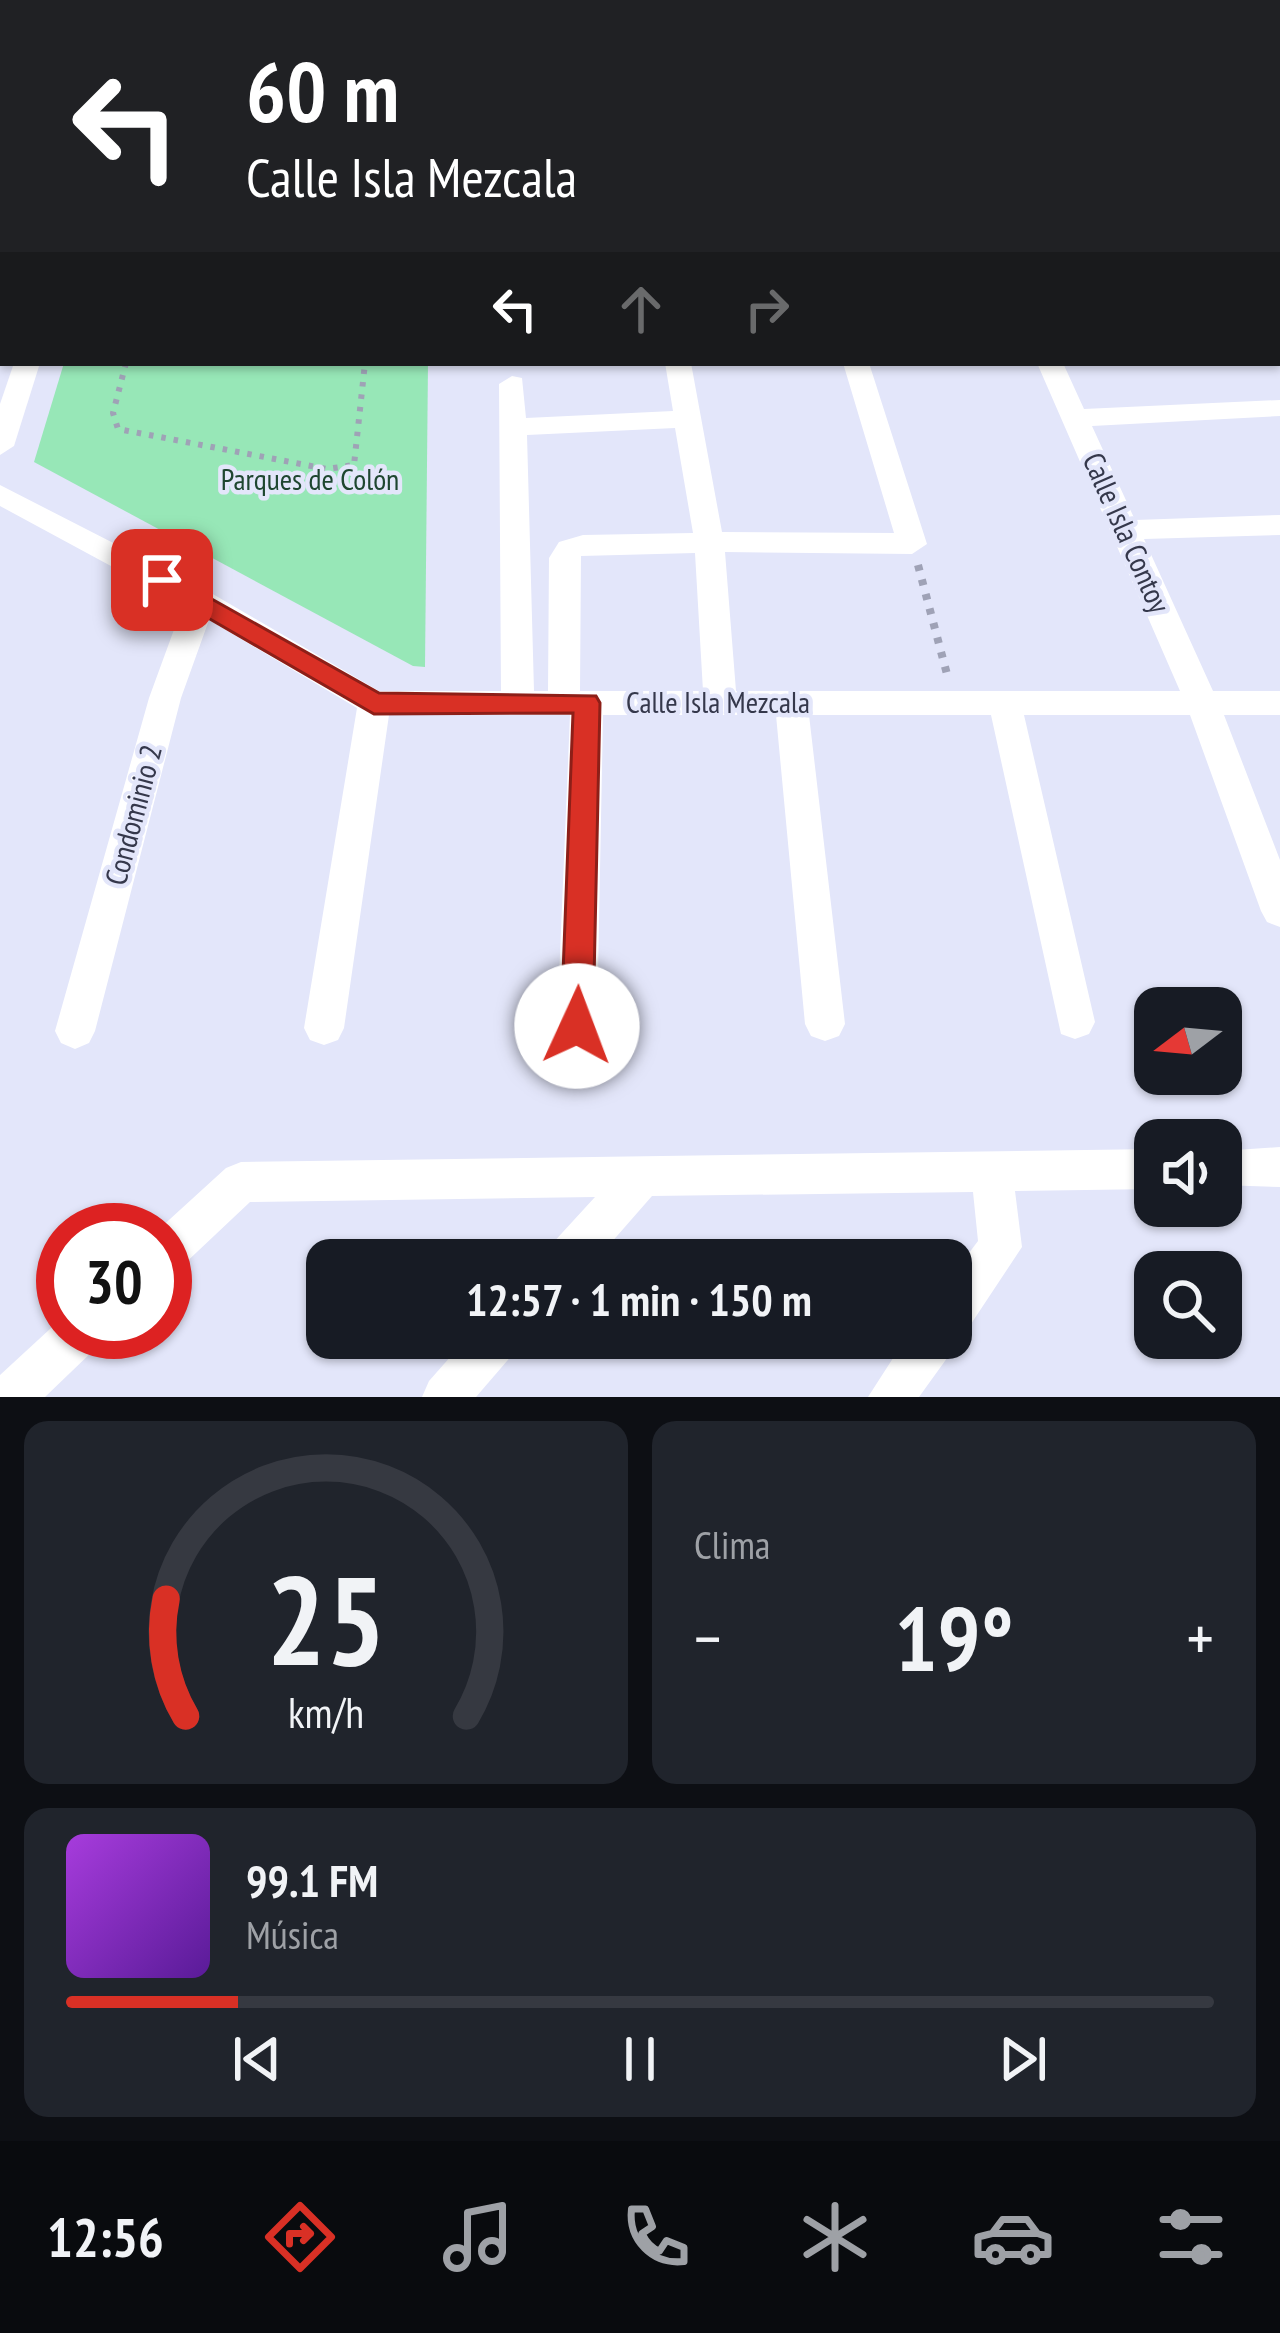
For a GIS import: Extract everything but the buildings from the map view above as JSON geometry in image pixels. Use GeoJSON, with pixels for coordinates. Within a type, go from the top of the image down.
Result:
{"type":"FeatureCollection","features":[{"type":"Feature","properties":{"kind":"street"},"geometry":{"type":"LineString","coordinates":[[0,446],[26,366]]}},
{"type":"Feature","properties":{"kind":"street"},"geometry":{"type":"LineString","coordinates":[[679,366],[709,541],[721,704]]}},
{"type":"Feature","properties":{"kind":"street"},"geometry":{"type":"LineString","coordinates":[[577,1026],[575,703],[564,558],[570,549],[709,541],[912,544],[857,366]]}},
{"type":"Feature","properties":{"kind":"street","name":"Calle Isla Contoy"},"geometry":{"type":"LineString","coordinates":[[1052,366],[1203,704],[1280,911]]}},
{"type":"Feature","properties":{"kind":"street"},"geometry":{"type":"LineString","coordinates":[[512,384],[518,703]]}},
{"type":"Feature","properties":{"kind":"street"},"geometry":{"type":"LineString","coordinates":[[1075,418],[1280,408]]}},
{"type":"Feature","properties":{"kind":"street"},"geometry":{"type":"LineString","coordinates":[[514,427],[688,419]]}},
{"type":"Feature","properties":{"kind":"street"},"geometry":{"type":"LineString","coordinates":[[0,494],[200,601],[374,704],[323,1028]]}},
{"type":"Feature","properties":{"kind":"street"},"geometry":{"type":"LineString","coordinates":[[1125,530],[1280,525]]}},
{"type":"Feature","properties":{"kind":"street","name":"Condominio 2"},"geometry":{"type":"LineString","coordinates":[[75,1030],[165,698],[200,601]]}},
{"type":"Feature","properties":{"kind":"street","name":"Calle Isla Mezcala"},"geometry":{"type":"LineString","coordinates":[[374,704],[1280,704]]}},
{"type":"Feature","properties":{"kind":"street"},"geometry":{"type":"LineString","coordinates":[[791,704],[825,1024]]}},
{"type":"Feature","properties":{"kind":"street"},"geometry":{"type":"LineString","coordinates":[[1004,704],[1075,1022]]}},
{"type":"Feature","properties":{"kind":"street"},"geometry":{"type":"LineString","coordinates":[[1242,1168],[1280,1167]]}},
{"type":"Feature","properties":{"kind":"street"},"geometry":{"type":"LineString","coordinates":[[192,1228],[241,1182],[1134,1169]]}},
{"type":"Feature","properties":{"kind":"street"},"geometry":{"type":"LineString","coordinates":[[972,1285],[1000,1247],[992,1172]]}},
{"type":"Feature","properties":{"kind":"street"},"geometry":{"type":"LineString","coordinates":[[586,1239],[642,1176]]}},
{"type":"Feature","properties":{"kind":"street"},"geometry":{"type":"LineString","coordinates":[[11,1397],[51,1359]]}},
{"type":"Feature","properties":{"kind":"street"},"geometry":{"type":"LineString","coordinates":[[445,1397],[478,1359]]}},
{"type":"Feature","properties":{"kind":"street"},"geometry":{"type":"LineString","coordinates":[[891,1397],[919,1359]]}},
{"type":"Feature","properties":{"kind":"path"},"geometry":{"type":"LineString","coordinates":[[125,366],[113,413],[118,429],[327,469],[354,465],[365,366]]}},
{"type":"Feature","properties":{"kind":"path"},"geometry":{"type":"LineString","coordinates":[[912,544],[947,670],[948,703]]}},
{"type":"Feature","properties":{"kind":"green space","name":"Parques de Colón"},"geometry":{"type":"Polygon","coordinates":[[[63,366],[428,366],[425,667],[413,666],[34,462],[63,366]]]}},
{"type":"Feature","properties":{"kind":"route"},"geometry":{"type":"LineString","coordinates":[[162,580],[374,704],[587,703],[577,1026]]}}]}
